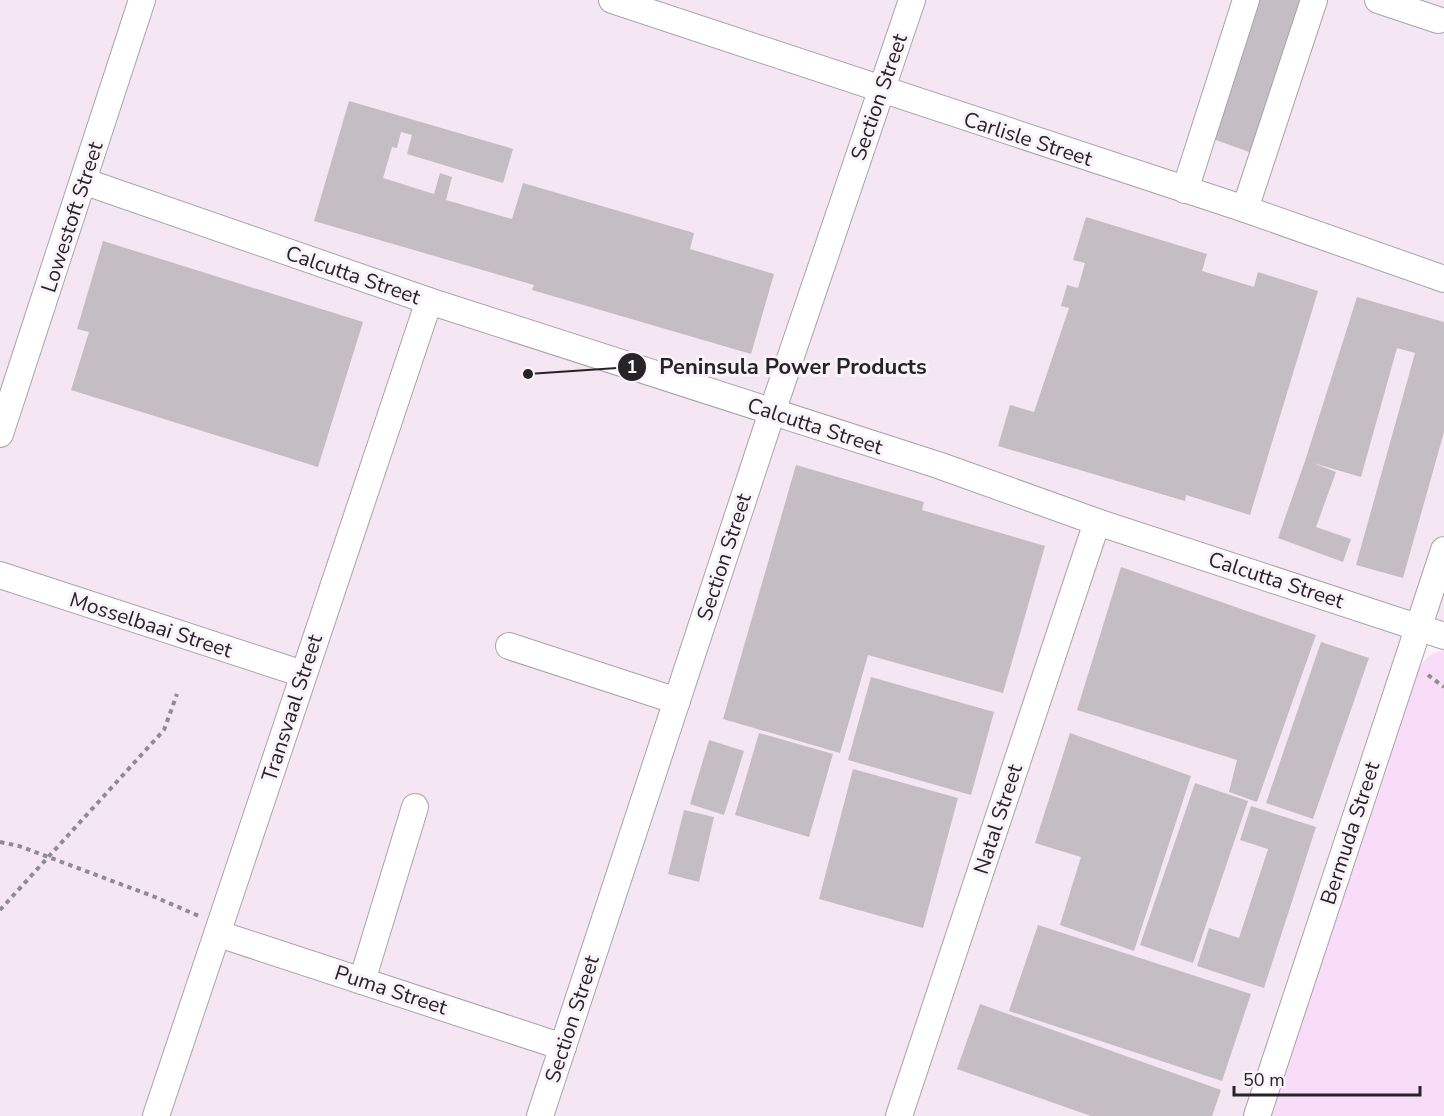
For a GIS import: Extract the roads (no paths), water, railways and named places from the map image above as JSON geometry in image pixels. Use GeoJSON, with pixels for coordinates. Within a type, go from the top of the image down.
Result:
{"type":"FeatureCollection","features":[{"type":"Feature","properties":{"kind":"street","name":"Lowestoft Street"},"geometry":{"type":"LineString","coordinates":[[0,434],[142,0]]}},
{"type":"Feature","properties":{"kind":"street","name":"Carlisle Street"},"geometry":{"type":"LineString","coordinates":[[612,0],[1245,210],[1444,279]]}},
{"type":"Feature","properties":{"kind":"street","name":"Section Street"},"geometry":{"type":"LineString","coordinates":[[540,1116],[772,412],[912,0]]}},
{"type":"Feature","properties":{"kind":"street"},"geometry":{"type":"LineString","coordinates":[[1185,190],[1246,0]]}},
{"type":"Feature","properties":{"kind":"street"},"geometry":{"type":"LineString","coordinates":[[1245,210],[1314,0]]}},
{"type":"Feature","properties":{"kind":"street"},"geometry":{"type":"LineString","coordinates":[[1378,0],[1438,20]]}},
{"type":"Feature","properties":{"kind":"street","name":"Calcutta Street"},"geometry":{"type":"LineString","coordinates":[[83,182],[429,301],[938,465],[1097,522],[1444,636]]}},
{"type":"Feature","properties":{"kind":"street","name":"Transvaal Street"},"geometry":{"type":"LineString","coordinates":[[156,1116],[219,934],[303,675],[429,301]]}},
{"type":"Feature","properties":{"kind":"street","name":"Natal Street"},"geometry":{"type":"LineString","coordinates":[[899,1116],[1097,522]]}},
{"type":"Feature","properties":{"kind":"street","name":"Bermuda Street"},"geometry":{"type":"LineString","coordinates":[[1257,1116],[1444,550]]}},
{"type":"Feature","properties":{"kind":"street","name":"Mosselbaai Street"},"geometry":{"type":"LineString","coordinates":[[0,575],[303,675]]}},
{"type":"Feature","properties":{"kind":"street"},"geometry":{"type":"LineString","coordinates":[[509,646],[677,701]]}},
{"type":"Feature","properties":{"kind":"street"},"geometry":{"type":"LineString","coordinates":[[362,981],[415,807]]}},
{"type":"Feature","properties":{"kind":"street","name":"Puma Street"},"geometry":{"type":"LineString","coordinates":[[219,934],[563,1047]]}},
{"type":"Feature","properties":{"kind":"place","name":"Peninsula Power Products"},"geometry":{"type":"Point","coordinates":[528,374]}}]}
